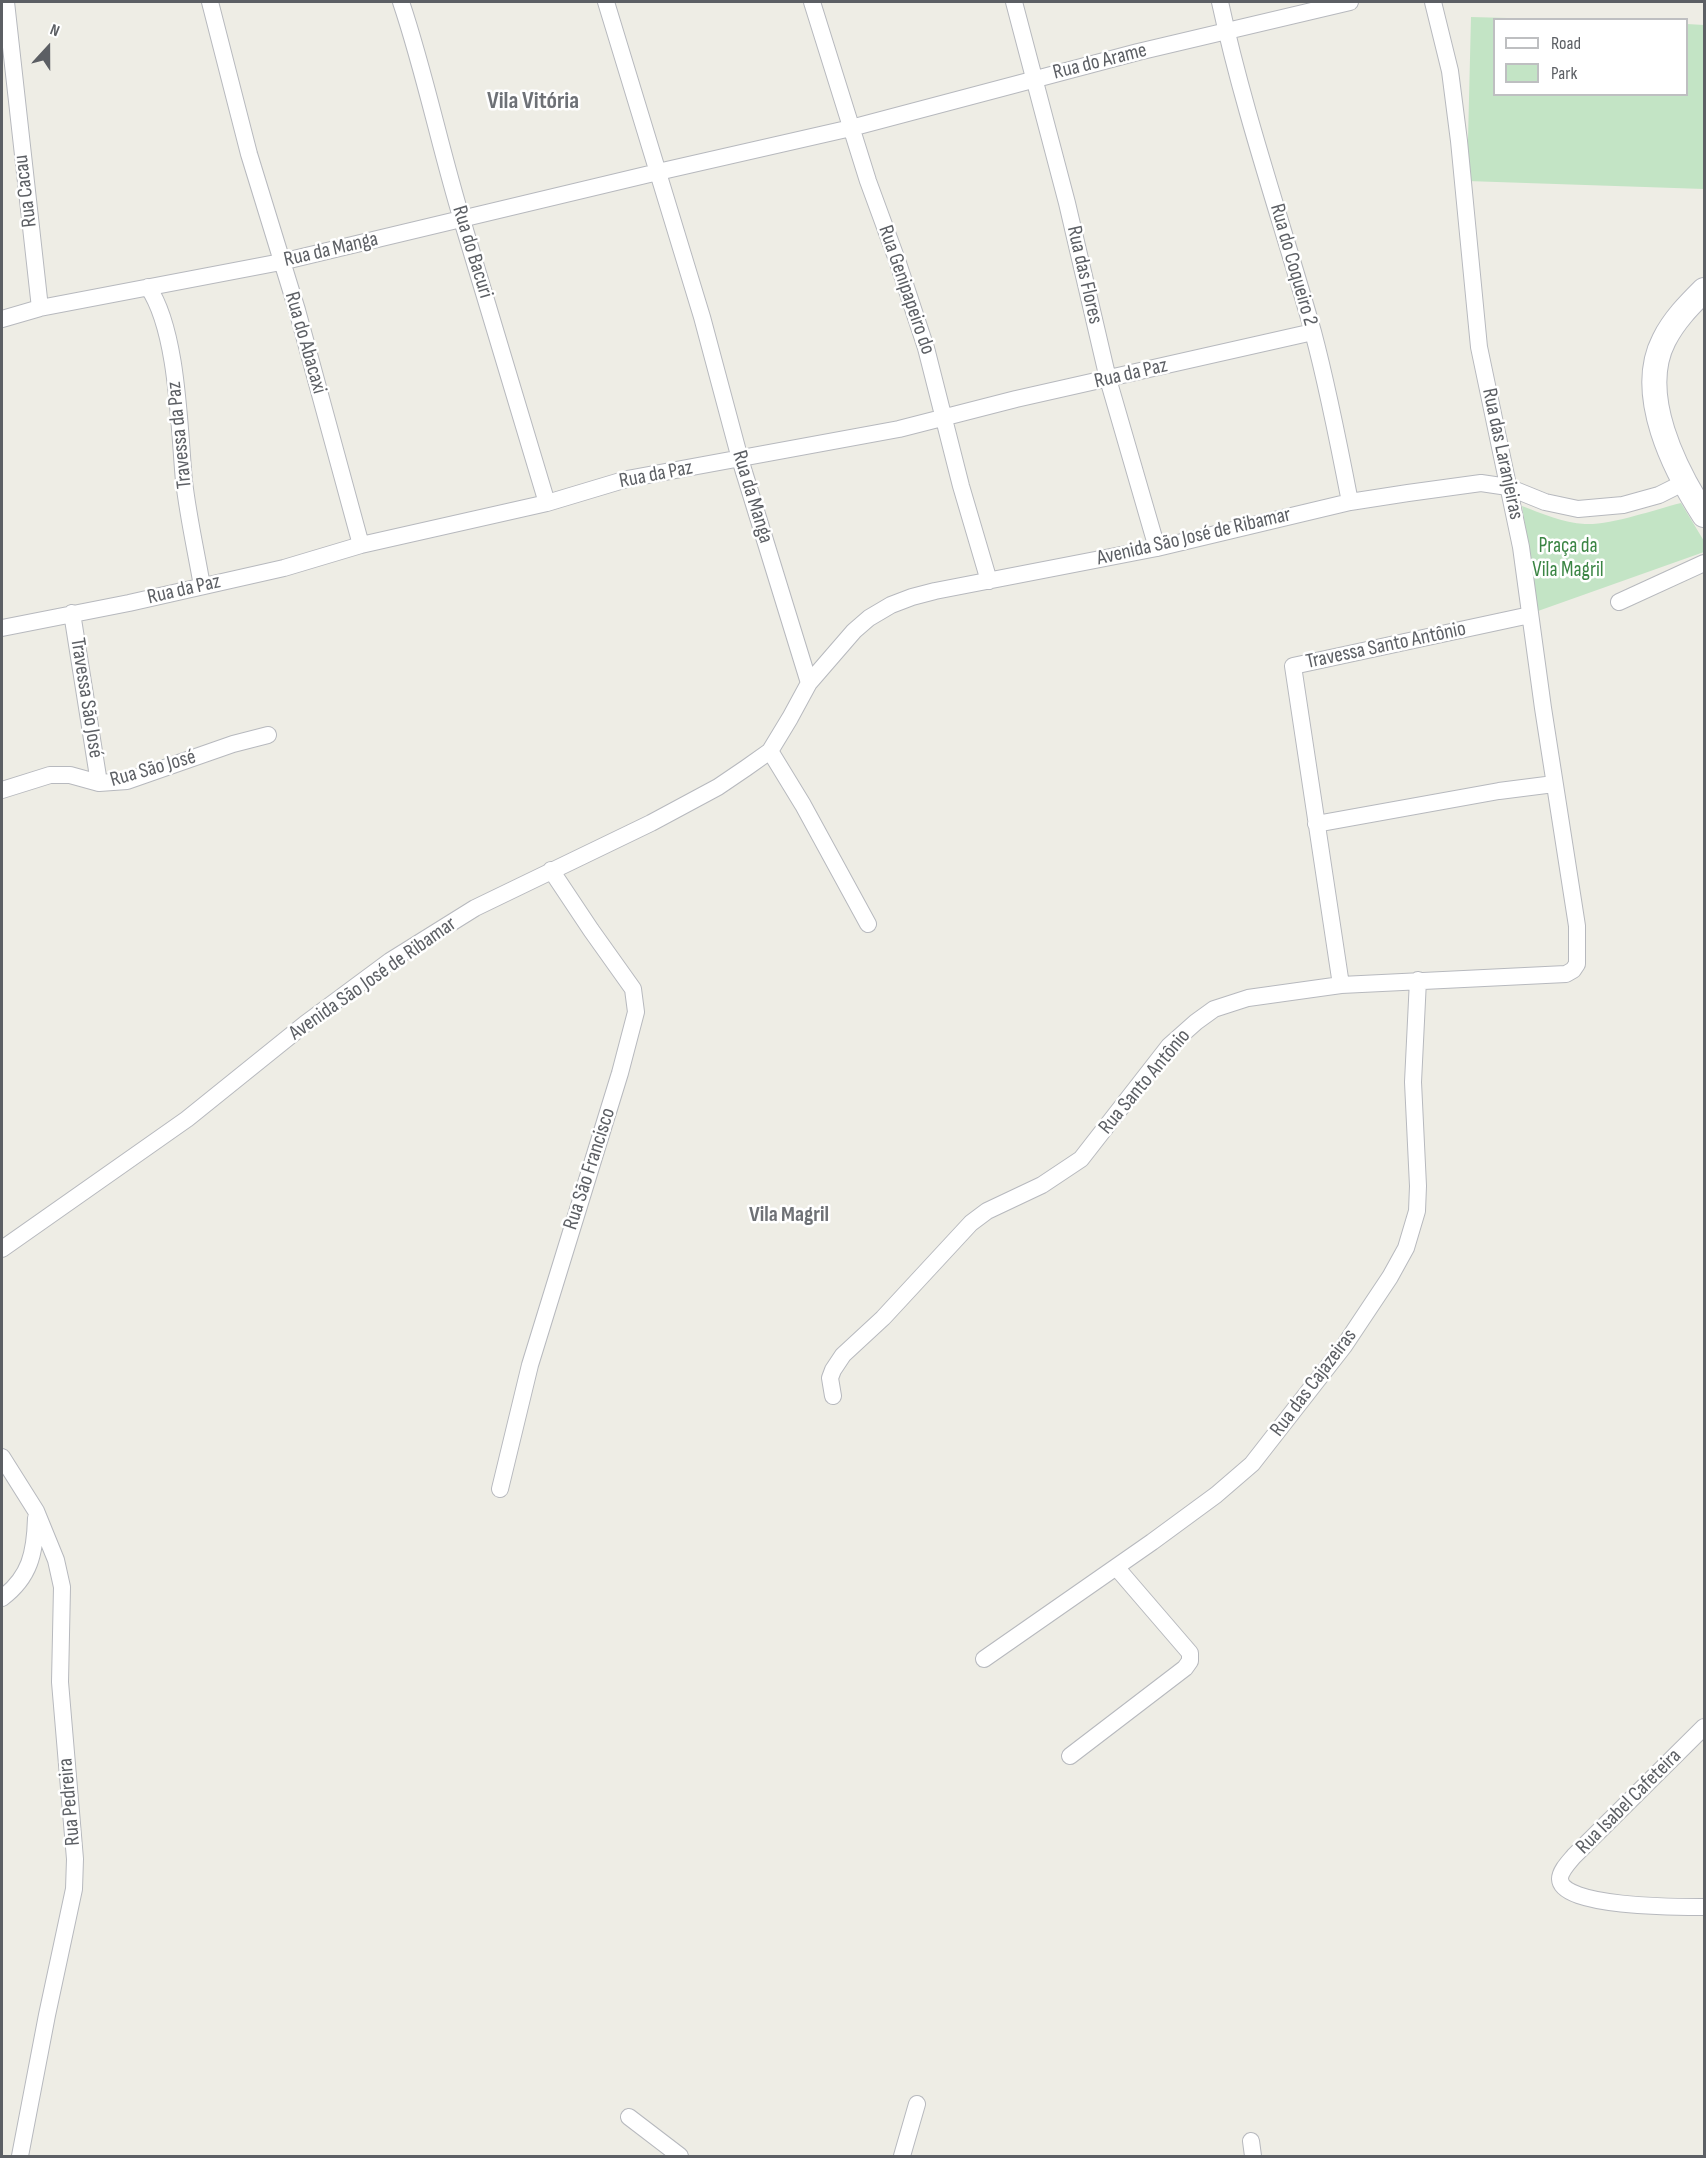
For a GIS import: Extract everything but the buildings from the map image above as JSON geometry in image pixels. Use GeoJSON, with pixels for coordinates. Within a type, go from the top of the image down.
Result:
{"type":"FeatureCollection","features":[{"type":"Feature","properties":{"kind":"main road"},"geometry":{"type":"LineString","coordinates":[[1704,290],[1681,314],[1663,340],[1654,381],[1656,409],[1683,483],[1704,515]]}},
{"type":"Feature","properties":{"kind":"street","name":"Rua Cacau"},"geometry":{"type":"LineString","coordinates":[[6,2],[40,308]]}},
{"type":"Feature","properties":{"kind":"street","name":"Rua do Abacaxi"},"geometry":{"type":"LineString","coordinates":[[210,2],[249,154],[297,310],[361,545]]}},
{"type":"Feature","properties":{"kind":"street","name":"Rua do Bacuri"},"geometry":{"type":"LineString","coordinates":[[401,2],[461,219],[547,502]]}},
{"type":"Feature","properties":{"kind":"street","name":"Rua da Manga"},"geometry":{"type":"LineString","coordinates":[[606,2],[702,317],[740,459],[808,683]]}},
{"type":"Feature","properties":{"kind":"street","name":"Rua Genipapeiro do"},"geometry":{"type":"LineString","coordinates":[[812,2],[851,128],[926,348],[961,486],[989,581]]}},
{"type":"Feature","properties":{"kind":"street","name":"Rua das Flores"},"geometry":{"type":"LineString","coordinates":[[1014,2],[1067,203],[1108,379],[1156,548]]}},
{"type":"Feature","properties":{"kind":"street","name":"Rua do Coqueiro 2"},"geometry":{"type":"LineString","coordinates":[[1221,2],[1265,172],[1313,332],[1350,502]]}},
{"type":"Feature","properties":{"kind":"street","name":"Rua do Arame"},"geometry":{"type":"LineString","coordinates":[[851,128],[1035,79],[1350,2]]}},
{"type":"Feature","properties":{"kind":"street","name":"Rua das Laranjeiras"},"geometry":{"type":"LineString","coordinates":[[1433,2],[1450,71],[1460,141],[1479,347],[1521,547],[1554,784],[1577,926],[1577,964],[1566,974]]}},
{"type":"Feature","properties":{"kind":"street","name":"Rua da Manga"},"geometry":{"type":"LineString","coordinates":[[2,319],[40,308],[281,262],[851,128]]}},
{"type":"Feature","properties":{"kind":"street","name":"Travessa da Paz"},"geometry":{"type":"LineString","coordinates":[[148,287],[155,297],[170,349],[179,409],[184,483],[202,586]]}},
{"type":"Feature","properties":{"kind":"street","name":"Rua da Paz"},"geometry":{"type":"LineString","coordinates":[[2,628],[284,568],[361,545],[547,502],[627,479],[899,429],[1016,399],[1313,332]]}},
{"type":"Feature","properties":{"kind":"street","name":"Avenida São José de Ribamar"},"geometry":{"type":"LineString","coordinates":[[2,1249],[187,1119],[305,1024],[390,961],[475,908],[651,823],[718,787],[770,751],[808,683],[854,631],[868,618],[891,605],[924,594],[1156,548],[1350,502],[1481,483],[1508,488],[1545,502],[1578,509],[1623,506],[1659,495],[1683,483]]}},
{"type":"Feature","properties":{"kind":"street"},"geometry":{"type":"LineString","coordinates":[[1619,602],[1704,563]]}},
{"type":"Feature","properties":{"kind":"street","name":"Travessa São José"},"geometry":{"type":"LineString","coordinates":[[72,613],[99,783]]}},
{"type":"Feature","properties":{"kind":"street","name":"Travessa Santo Antônio"},"geometry":{"type":"LineString","coordinates":[[1341,985],[1293,666],[1530,615]]}},
{"type":"Feature","properties":{"kind":"street","name":"Rua São José"},"geometry":{"type":"LineString","coordinates":[[2,790],[50,775],[70,775],[99,783],[127,781],[233,744],[268,735]]}},
{"type":"Feature","properties":{"kind":"street"},"geometry":{"type":"LineString","coordinates":[[770,751],[803,805],[868,924]]}},
{"type":"Feature","properties":{"kind":"street"},"geometry":{"type":"LineString","coordinates":[[1316,824],[1499,791],[1554,784]]}},
{"type":"Feature","properties":{"kind":"street","name":"Rua São Francisco"},"geometry":{"type":"LineString","coordinates":[[500,1489],[530,1365],[620,1073],[636,1011],[633,989],[551,870]]}},
{"type":"Feature","properties":{"kind":"street","name":"Rua Santo Antônio"},"geometry":{"type":"LineString","coordinates":[[833,1396],[830,1378],[832,1370],[843,1355],[883,1318],[950,1244],[987,1210],[1042,1185],[1081,1159],[1169,1046],[1214,1009],[1248,998],[1341,985],[1566,974]]}},
{"type":"Feature","properties":{"kind":"street","name":"Rua das Cajazeiras"},"geometry":{"type":"LineString","coordinates":[[984,1659],[1216,1495],[1252,1464],[1344,1346],[1390,1277],[1406,1248],[1416,1210],[1418,1186],[1413,1082],[1418,980]]}},
{"type":"Feature","properties":{"kind":"street","name":"Rua Pedreira"},"geometry":{"type":"LineString","coordinates":[[2,1457],[36,1511],[56,1560],[62,1587],[60,1682],[75,1859],[74,1889],[20,2157]]}},
{"type":"Feature","properties":{"kind":"street"},"geometry":{"type":"LineString","coordinates":[[2,1598],[21,1581],[26,1573],[35,1539],[36,1511]]}},
{"type":"Feature","properties":{"kind":"street"},"geometry":{"type":"LineString","coordinates":[[1070,1756],[1185,1668],[1190,1661],[1190,1653],[1116,1567]]}},
{"type":"Feature","properties":{"kind":"street","name":"Rua Isabel Cafeteira"},"geometry":{"type":"LineString","coordinates":[[1704,1727],[1574,1856],[1562,1872],[1560,1880],[1563,1887],[1579,1895],[1604,1902],[1704,1907]]}},
{"type":"Feature","properties":{"kind":"street"},"geometry":{"type":"LineString","coordinates":[[902,2157],[917,2104]]}},
{"type":"Feature","properties":{"kind":"street"},"geometry":{"type":"LineString","coordinates":[[630,2116],[680,2157]]}},
{"type":"Feature","properties":{"kind":"green space"},"geometry":{"type":"Polygon","coordinates":[[[1471,17],[1508,18],[1493,18],[1493,96],[1688,96],[1688,24],[1704,25],[1704,189],[1467,181],[1471,17]]]}},
{"type":"Feature","properties":{"kind":"green space","name":"Praça da Vila Magril"},"geometry":{"type":"Polygon","coordinates":[[[1681,503],[1704,541],[1704,552],[1538,611],[1522,506],[1560,520],[1596,524],[1620,520],[1681,503]]]}},
{"type":"Feature","properties":{"kind":"district","name":"Vila Vitória"},"geometry":{"type":"Point","coordinates":[533,102]}},
{"type":"Feature","properties":{"kind":"district","name":"Vila Magril"},"geometry":{"type":"Point","coordinates":[789,1215]}}]}
